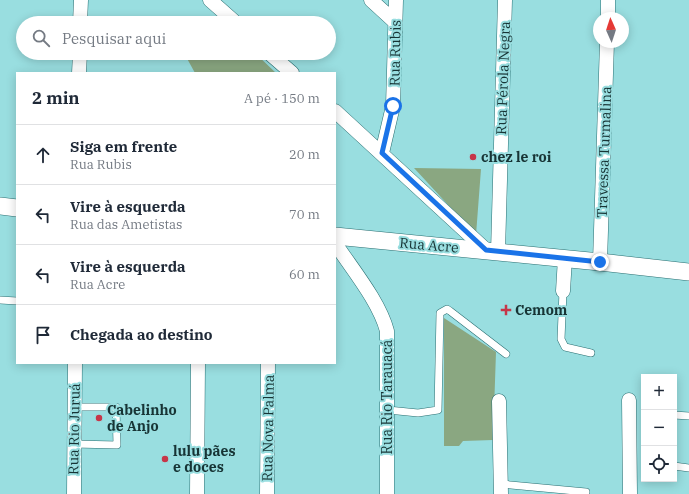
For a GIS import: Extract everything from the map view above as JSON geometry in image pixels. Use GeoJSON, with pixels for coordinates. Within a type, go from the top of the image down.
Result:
{"type":"FeatureCollection","features":[{"type":"Feature","properties":{"kind":"street"},"geometry":{"type":"LineString","coordinates":[[80,16],[81,0]]}},
{"type":"Feature","properties":{"kind":"street"},"geometry":{"type":"LineString","coordinates":[[210,0],[228,16]]}},
{"type":"Feature","properties":{"kind":"street"},"geometry":{"type":"LineString","coordinates":[[371,0],[396,22]]}},
{"type":"Feature","properties":{"kind":"street","name":"Rua Rubis"},"geometry":{"type":"LineString","coordinates":[[382,153],[393,106],[396,0]]}},
{"type":"Feature","properties":{"kind":"street","name":"Rua Pérola Negra"},"geometry":{"type":"LineString","coordinates":[[492,251],[505,0]]}},
{"type":"Feature","properties":{"kind":"street"},"geometry":{"type":"LineString","coordinates":[[608,0],[608,12]]}},
{"type":"Feature","properties":{"kind":"street","name":"Travessa Turmalina"},"geometry":{"type":"LineString","coordinates":[[600,262],[607,48]]}},
{"type":"Feature","properties":{"kind":"street"},"geometry":{"type":"LineString","coordinates":[[79,72],[80,60]]}},
{"type":"Feature","properties":{"kind":"street"},"geometry":{"type":"LineString","coordinates":[[277,60],[291,72]]}},
{"type":"Feature","properties":{"kind":"street"},"geometry":{"type":"LineString","coordinates":[[336,112],[492,251]]}},
{"type":"Feature","properties":{"kind":"street"},"geometry":{"type":"LineString","coordinates":[[0,206],[16,208]]}},
{"type":"Feature","properties":{"kind":"street","name":"Rua Acre"},"geometry":{"type":"LineString","coordinates":[[336,236],[565,258],[689,272]]}},
{"type":"Feature","properties":{"kind":"street","name":"Rua Rio Tarauacá"},"geometry":{"type":"LineString","coordinates":[[336,244],[375,303],[385,322],[388,340],[387,494]]}},
{"type":"Feature","properties":{"kind":"street"},"geometry":{"type":"LineString","coordinates":[[563,291],[565,258]]}},
{"type":"Feature","properties":{"kind":"street","name":"Rua Rio Juruá"},"geometry":{"type":"LineString","coordinates":[[74,494],[75,364]]}},
{"type":"Feature","properties":{"kind":"street"},"geometry":{"type":"LineString","coordinates":[[197,494],[198,364]]}},
{"type":"Feature","properties":{"kind":"street","name":"Rua Nova Palma"},"geometry":{"type":"LineString","coordinates":[[267,494],[268,364]]}},
{"type":"Feature","properties":{"kind":"street"},"geometry":{"type":"LineString","coordinates":[[629,400],[630,494]]}},
{"type":"Feature","properties":{"kind":"street"},"geometry":{"type":"LineString","coordinates":[[499,401],[501,489]]}},
{"type":"Feature","properties":{"kind":"lane"},"geometry":{"type":"LineString","coordinates":[[563,291],[561,339],[565,347],[576,351],[591,353]]}},
{"type":"Feature","properties":{"kind":"lane"},"geometry":{"type":"LineString","coordinates":[[0,300],[16,300]]}},
{"type":"Feature","properties":{"kind":"lane"},"geometry":{"type":"LineString","coordinates":[[388,410],[418,413],[438,410],[440,313],[444,311],[450,311],[506,354]]}},
{"type":"Feature","properties":{"kind":"lane"},"geometry":{"type":"LineString","coordinates":[[74,444],[117,445],[116,407],[75,407]]}},
{"type":"Feature","properties":{"kind":"lane"},"geometry":{"type":"LineString","coordinates":[[677,415],[689,416]]}},
{"type":"Feature","properties":{"kind":"lane"},"geometry":{"type":"LineString","coordinates":[[677,466],[689,468]]}},
{"type":"Feature","properties":{"kind":"lane"},"geometry":{"type":"LineString","coordinates":[[501,489],[586,492]]}},
{"type":"Feature","properties":{"kind":"green space"},"geometry":{"type":"Polygon","coordinates":[[[188,60],[262,60],[275,72],[194,72],[188,60]]]}},
{"type":"Feature","properties":{"kind":"green space"},"geometry":{"type":"Polygon","coordinates":[[[414,168],[481,169],[476,235],[414,168]]]}},
{"type":"Feature","properties":{"kind":"green space"},"geometry":{"type":"Polygon","coordinates":[[[444,318],[496,352],[493,440],[463,441],[459,446],[444,446],[444,318]]]}},
{"type":"Feature","properties":{"kind":"place","name":"chez le roi"},"geometry":{"type":"Point","coordinates":[473,157]}},
{"type":"Feature","properties":{"kind":"place","name":"Cemom"},"geometry":{"type":"Point","coordinates":[506,310]}},
{"type":"Feature","properties":{"kind":"place","name":"Cabelinho de Anjo"},"geometry":{"type":"Point","coordinates":[99,418]}},
{"type":"Feature","properties":{"kind":"place","name":"lulu pães e doces"},"geometry":{"type":"Point","coordinates":[165,459]}},
{"type":"Feature","properties":{"kind":"route"},"geometry":{"type":"LineString","coordinates":[[393,106],[382,153],[486,250],[600,262]]}}]}
